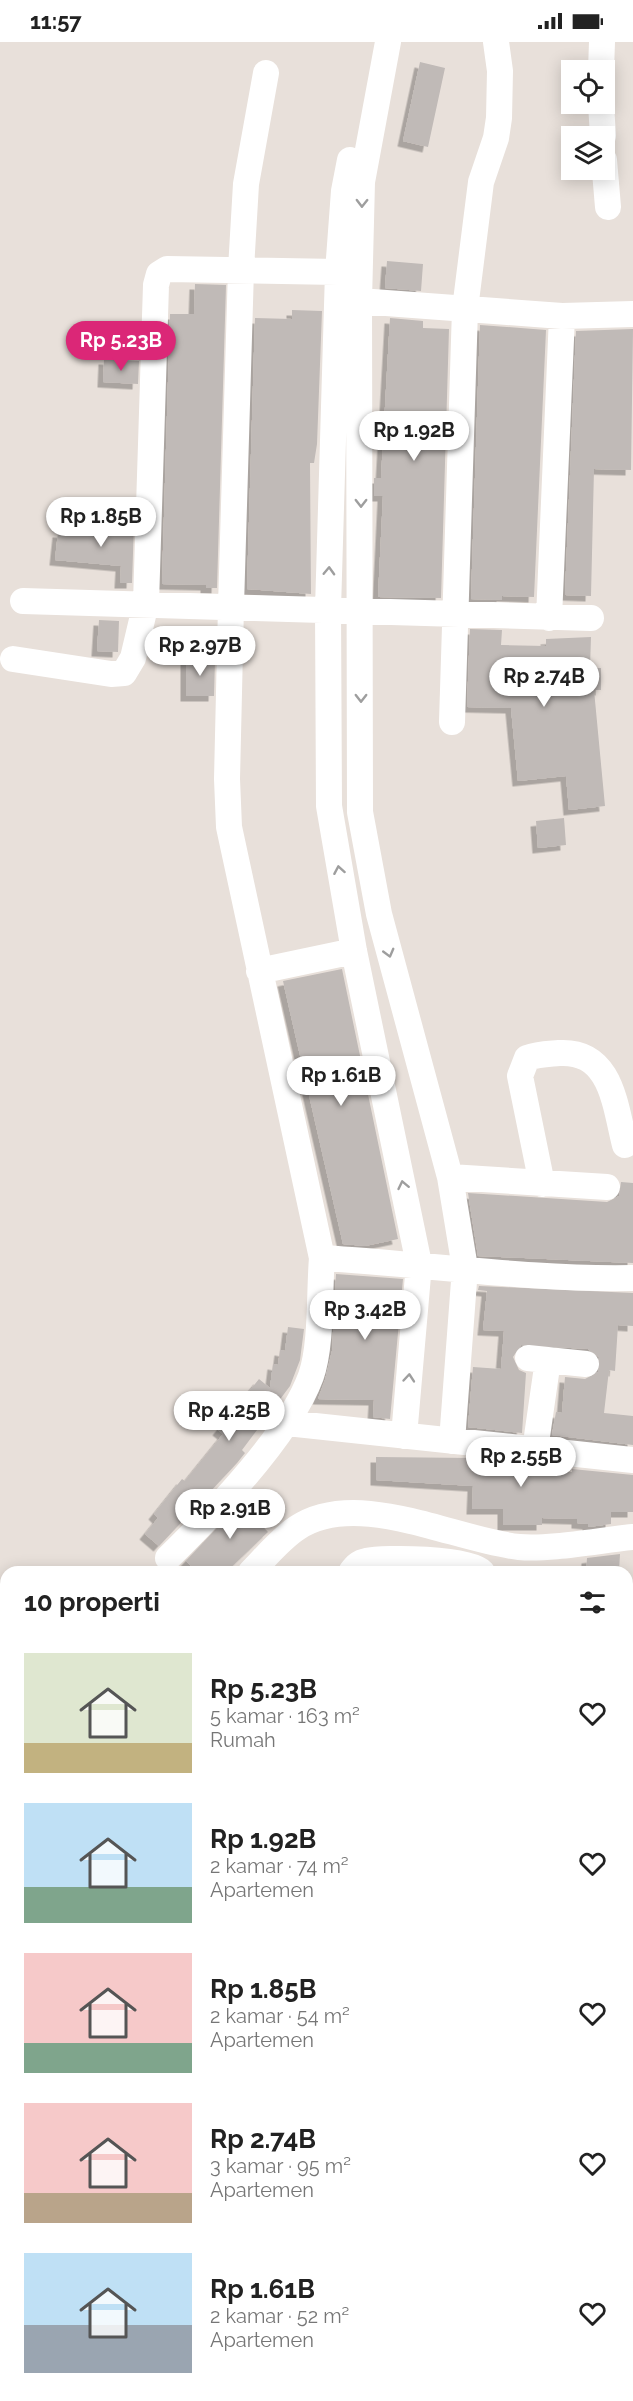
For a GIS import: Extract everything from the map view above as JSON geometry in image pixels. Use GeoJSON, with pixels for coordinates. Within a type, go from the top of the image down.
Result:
{"type":"FeatureCollection","features":[{"type":"Feature","properties":{"kind":"street"},"geometry":{"type":"LineString","coordinates":[[374,42],[344,191],[338,272],[328,609],[328,806],[354,951],[419,1264],[404,1436]]}},
{"type":"Feature","properties":{"kind":"street"},"geometry":{"type":"LineString","coordinates":[[388,42],[362,182],[359,301],[362,612],[360,812],[379,914],[450,1177],[465,1268],[452,1441]]}},
{"type":"Feature","properties":{"kind":"street"},"geometry":{"type":"LineString","coordinates":[[452,722],[465,309],[479,192],[496,138],[499,118],[500,71],[496,42]]}},
{"type":"Feature","properties":{"kind":"street"},"geometry":{"type":"LineString","coordinates":[[601,60],[602,42]]}},
{"type":"Feature","properties":{"kind":"street"},"geometry":{"type":"LineString","coordinates":[[168,1557],[208,1519],[287,1424],[311,1375],[319,1326],[322,1257],[229,827],[227,779],[241,269],[246,184],[266,74]]}},
{"type":"Feature","properties":{"kind":"street"},"geometry":{"type":"LineString","coordinates":[[606,180],[608,207]]}},
{"type":"Feature","properties":{"kind":"street"},"geometry":{"type":"LineString","coordinates":[[13,659],[111,674],[124,673],[134,658],[146,603],[156,280],[159,274],[166,269],[338,272]]}},
{"type":"Feature","properties":{"kind":"street"},"geometry":{"type":"LineString","coordinates":[[359,301],[562,316],[633,314]]}},
{"type":"Feature","properties":{"kind":"street"},"geometry":{"type":"LineString","coordinates":[[549,618],[562,316]]}},
{"type":"Feature","properties":{"kind":"street"},"geometry":{"type":"LineString","coordinates":[[23,601],[591,618]]}},
{"type":"Feature","properties":{"kind":"street"},"geometry":{"type":"LineString","coordinates":[[348,918],[379,914]]}},
{"type":"Feature","properties":{"kind":"street"},"geometry":{"type":"LineString","coordinates":[[259,971],[354,951]]}},
{"type":"Feature","properties":{"kind":"street"},"geometry":{"type":"LineString","coordinates":[[542,1184],[520,1076],[527,1058],[538,1054],[568,1053],[591,1058],[608,1082],[625,1145]]}},
{"type":"Feature","properties":{"kind":"street"},"geometry":{"type":"LineString","coordinates":[[450,1177],[607,1187]]}},
{"type":"Feature","properties":{"kind":"street"},"geometry":{"type":"LineString","coordinates":[[322,1257],[465,1268],[536,1278],[633,1278]]}},
{"type":"Feature","properties":{"kind":"street"},"geometry":{"type":"LineString","coordinates":[[535,1450],[538,1359],[586,1364]]}},
{"type":"Feature","properties":{"kind":"street"},"geometry":{"type":"LineString","coordinates":[[287,1424],[633,1460]]}},
{"type":"Feature","properties":{"kind":"street"},"geometry":{"type":"LineString","coordinates":[[257,1566],[297,1528],[327,1514],[341,1512],[393,1518],[521,1547],[633,1537]]}},
{"type":"Feature","properties":{"kind":"street"},"geometry":{"type":"LineString","coordinates":[[358,1566],[363,1561],[384,1566],[398,1558],[469,1566]]}},
{"type":"Feature","properties":{"kind":"building"},"geometry":{"type":"Polygon","coordinates":[[[420,62],[445,68],[428,147],[403,141],[420,62]]]}},
{"type":"Feature","properties":{"kind":"building"},"geometry":{"type":"Polygon","coordinates":[[[387,261],[423,264],[421,291],[385,288],[387,261]]]}},
{"type":"Feature","properties":{"kind":"building"},"geometry":{"type":"Polygon","coordinates":[[[195,284],[226,285],[217,588],[206,588],[206,585],[162,584],[170,314],[194,314],[195,284]]]}},
{"type":"Feature","properties":{"kind":"building"},"geometry":{"type":"Polygon","coordinates":[[[292,310],[322,311],[317,444],[314,463],[310,463],[311,594],[247,589],[255,318],[292,319],[292,310]]]}},
{"type":"Feature","properties":{"kind":"building"},"geometry":{"type":"Polygon","coordinates":[[[390,318],[423,321],[423,328],[449,329],[441,598],[378,597],[383,496],[374,496],[374,478],[381,478],[390,318]]]}},
{"type":"Feature","properties":{"kind":"building"},"geometry":{"type":"Polygon","coordinates":[[[480,325],[546,330],[534,597],[502,596],[502,600],[471,599],[480,325]]]}},
{"type":"Feature","properties":{"kind":"building"},"geometry":{"type":"Polygon","coordinates":[[[633,329],[631,470],[594,469],[591,596],[565,595],[576,331],[633,329]]]}},
{"type":"Feature","properties":{"kind":"building"},"geometry":{"type":"Polygon","coordinates":[[[104,359],[139,361],[138,384],[103,382],[104,359]]]}},
{"type":"Feature","properties":{"kind":"building"},"geometry":{"type":"Polygon","coordinates":[[[103,522],[134,523],[132,583],[120,583],[121,566],[55,560],[58,532],[102,536],[103,522]]]}},
{"type":"Feature","properties":{"kind":"building"},"geometry":{"type":"Polygon","coordinates":[[[99,620],[119,621],[118,652],[97,651],[99,620]]]}},
{"type":"Feature","properties":{"kind":"building"},"geometry":{"type":"Polygon","coordinates":[[[470,629],[502,630],[501,645],[546,646],[546,639],[591,637],[590,668],[601,668],[601,690],[594,690],[605,806],[569,810],[566,776],[518,781],[511,708],[467,707],[470,629]]]}},
{"type":"Feature","properties":{"kind":"building"},"geometry":{"type":"Polygon","coordinates":[[[186,657],[215,659],[214,696],[186,696],[186,657]]]}},
{"type":"Feature","properties":{"kind":"building"},"geometry":{"type":"Polygon","coordinates":[[[564,818],[566,845],[538,848],[536,821],[564,818]]]}},
{"type":"Feature","properties":{"kind":"building"},"geometry":{"type":"Polygon","coordinates":[[[342,969],[398,1239],[365,1246],[343,1244],[283,981],[342,969]]]}},
{"type":"Feature","properties":{"kind":"building"},"geometry":{"type":"Polygon","coordinates":[[[621,1182],[633,1183],[633,1263],[478,1256],[468,1193],[607,1202],[619,1196],[621,1182]]]}},
{"type":"Feature","properties":{"kind":"building"},"geometry":{"type":"Polygon","coordinates":[[[336,1274],[403,1279],[390,1419],[373,1417],[374,1400],[318,1399],[332,1351],[336,1274]]]}},
{"type":"Feature","properties":{"kind":"building"},"geometry":{"type":"Polygon","coordinates":[[[479,1286],[633,1293],[633,1326],[618,1325],[615,1371],[609,1370],[604,1413],[633,1416],[633,1445],[552,1435],[556,1412],[562,1413],[565,1377],[585,1379],[598,1372],[599,1357],[588,1349],[521,1345],[513,1357],[519,1370],[526,1373],[522,1433],[468,1427],[473,1367],[501,1369],[504,1331],[483,1330],[487,1291],[478,1290],[479,1286]]]}},
{"type":"Feature","properties":{"kind":"building"},"geometry":{"type":"Polygon","coordinates":[[[288,1327],[304,1329],[300,1360],[290,1386],[242,1450],[245,1453],[237,1463],[159,1546],[145,1534],[158,1518],[154,1514],[182,1479],[185,1481],[223,1434],[218,1430],[259,1379],[270,1388],[273,1364],[278,1365],[280,1350],[285,1351],[288,1327]]]}},
{"type":"Feature","properties":{"kind":"building"},"geometry":{"type":"Polygon","coordinates":[[[376,1457],[472,1458],[528,1464],[527,1471],[572,1472],[572,1469],[633,1475],[633,1512],[611,1512],[611,1524],[588,1527],[588,1524],[577,1523],[577,1519],[542,1518],[542,1525],[503,1525],[503,1509],[472,1509],[473,1486],[376,1480],[376,1457]]]}},
{"type":"Feature","properties":{"kind":"building"},"geometry":{"type":"Polygon","coordinates":[[[250,1493],[262,1506],[252,1515],[268,1532],[232,1566],[191,1566],[186,1561],[250,1493]]]}},
{"type":"Feature","properties":{"kind":"building"},"geometry":{"type":"Polygon","coordinates":[[[620,1554],[619,1566],[586,1566],[587,1558],[620,1554]]]}}]}
